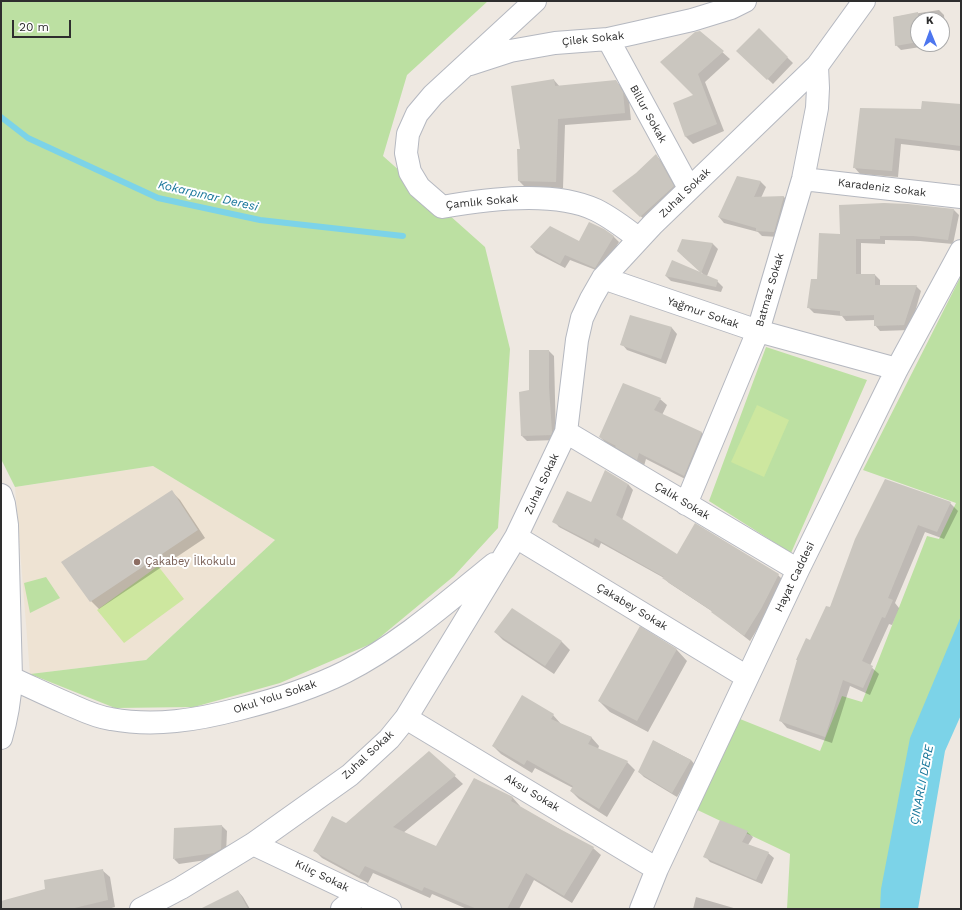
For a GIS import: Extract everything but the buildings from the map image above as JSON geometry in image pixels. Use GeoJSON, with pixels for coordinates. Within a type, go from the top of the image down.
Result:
{"type":"FeatureCollection","features":[{"type":"Feature","properties":{"kind":"street","name":"Çamlık Sokak"},"geometry":{"type":"LineString","coordinates":[[535,1],[433,95],[417,114],[408,134],[406,153],[410,172],[419,187],[442,207],[472,202],[542,198],[569,202],[595,210],[617,221],[639,239]]}},
{"type":"Feature","properties":{"kind":"street","name":"Çilek Sokak"},"geometry":{"type":"LineString","coordinates":[[464,66],[510,51],[555,43],[608,39],[692,20],[731,8],[745,1]]}},
{"type":"Feature","properties":{"kind":"street","name":"Zuhal Sokak"},"geometry":{"type":"LineString","coordinates":[[141,909],[181,888],[253,844],[350,775],[389,739],[406,718],[512,546],[566,432],[577,340],[582,318],[603,278],[689,188],[817,66],[864,1]]}},
{"type":"Feature","properties":{"kind":"street","name":"Billur Sokak"},"geometry":{"type":"LineString","coordinates":[[608,39],[689,188]]}},
{"type":"Feature","properties":{"kind":"street","name":"Batmaz Sokak"},"geometry":{"type":"LineString","coordinates":[[686,504],[758,332],[803,179],[816,108],[818,88],[817,66]]}},
{"type":"Feature","properties":{"kind":"street","name":"Karadeniz Sokak"},"geometry":{"type":"LineString","coordinates":[[803,179],[961,198]]}},
{"type":"Feature","properties":{"kind":"street","name":"Hayat Caddesi"},"geometry":{"type":"LineString","coordinates":[[641,909],[657,869],[798,570],[897,368],[961,251]]}},
{"type":"Feature","properties":{"kind":"street","name":"Yağmur Sokak"},"geometry":{"type":"LineString","coordinates":[[603,278],[758,332],[897,368]]}},
{"type":"Feature","properties":{"kind":"street","name":"Çalık Sokak"},"geometry":{"type":"LineString","coordinates":[[566,432],[798,570]]}},
{"type":"Feature","properties":{"kind":"street"},"geometry":{"type":"LineString","coordinates":[[1,495],[7,524],[5,597],[11,678],[10,700],[1,738]]}},
{"type":"Feature","properties":{"kind":"street","name":"Çakabey Sokak"},"geometry":{"type":"LineString","coordinates":[[512,546],[747,678]]}},
{"type":"Feature","properties":{"kind":"street","name":"Okul Yolu Sokak"},"geometry":{"type":"LineString","coordinates":[[11,678],[86,712],[109,719],[140,723],[167,723],[210,717],[257,705],[303,690],[344,672],[374,655],[415,628],[512,546]]}},
{"type":"Feature","properties":{"kind":"street","name":"Aksu Sokak"},"geometry":{"type":"LineString","coordinates":[[406,718],[657,869]]}},
{"type":"Feature","properties":{"kind":"street","name":"Kılıç Sokak"},"geometry":{"type":"LineString","coordinates":[[253,844],[390,909]]}},
{"type":"Feature","properties":{"kind":"street"},"geometry":{"type":"LineString","coordinates":[[342,909],[360,894]]}},
{"type":"Feature","properties":{"kind":"shaded area","name":"Çakabey İlkokulu"},"geometry":{"type":"Polygon","coordinates":[[[153,466],[275,540],[146,660],[30,674],[15,487],[153,466]]]}},
{"type":"Feature","properties":{"kind":"green space"},"geometry":{"type":"Polygon","coordinates":[[[1,1],[488,1],[407,75],[383,156],[485,247],[510,349],[498,528],[454,576],[373,643],[280,683],[194,707],[115,708],[30,674],[146,660],[275,540],[153,466],[15,487],[1,459],[1,1]]]}},
{"type":"Feature","properties":{"kind":"green space"},"geometry":{"type":"Polygon","coordinates":[[[961,276],[961,667],[903,909],[787,909],[790,854],[687,805],[730,715],[820,751],[842,696],[862,702],[927,536],[939,539],[956,503],[863,470],[961,276]]]}},
{"type":"Feature","properties":{"kind":"green space"},"geometry":{"type":"Polygon","coordinates":[[[766,347],[867,380],[791,553],[709,501],[766,347]]]}},
{"type":"Feature","properties":{"kind":"green space"},"geometry":{"type":"Polygon","coordinates":[[[757,405],[789,420],[764,477],[731,462],[757,405]]]}},
{"type":"Feature","properties":{"kind":"green space"},"geometry":{"type":"Polygon","coordinates":[[[158,566],[184,599],[124,643],[97,610],[158,566]]]}},
{"type":"Feature","properties":{"kind":"green space"},"geometry":{"type":"Polygon","coordinates":[[[46,577],[60,598],[30,613],[24,583],[46,577]]]}},
{"type":"Feature","properties":{"kind":"water","name":"ÇINARLI DERE"},"geometry":{"type":"Polygon","coordinates":[[[961,616],[961,715],[945,751],[918,909],[880,909],[881,889],[910,738],[961,616]]]}},
{"type":"Feature","properties":{"kind":"waterway","name":"Kokarpınar Deresi"},"geometry":{"type":"LineString","coordinates":[[1,117],[28,138],[158,198],[260,220],[403,236]]}},
{"type":"Feature","properties":{"kind":"place","name":"Çakabey İlkokulu"},"geometry":{"type":"Point","coordinates":[137,562]}}]}
